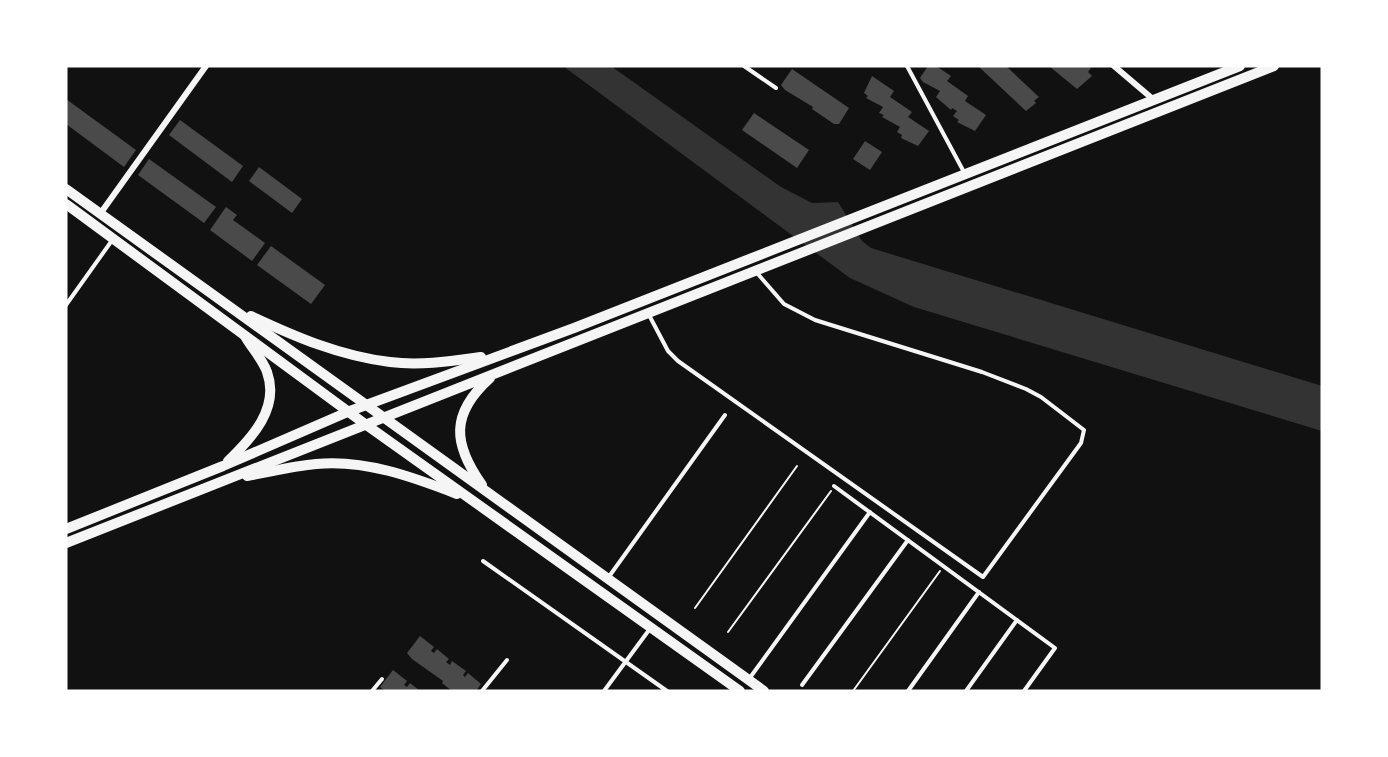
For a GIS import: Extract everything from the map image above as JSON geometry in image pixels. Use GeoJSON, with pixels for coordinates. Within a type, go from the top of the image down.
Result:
{"type":"FeatureCollection","features":[{"type":"Feature","properties":{"kind":"main road"},"geometry":{"type":"LineString","coordinates":[[66,529],[223,466],[350,411],[500,356],[1240,66]]}},
{"type":"Feature","properties":{"kind":"main road"},"geometry":{"type":"LineString","coordinates":[[66,543],[1274,66]]}},
{"type":"Feature","properties":{"kind":"main road"},"geometry":{"type":"LineString","coordinates":[[66,189],[764,691]]}},
{"type":"Feature","properties":{"kind":"main road"},"geometry":{"type":"LineString","coordinates":[[66,204],[365,423],[740,691]]}},
{"type":"Feature","properties":{"kind":"main road"},"geometry":{"type":"LineString","coordinates":[[226,304],[298,339],[345,354],[392,362],[438,362],[500,356]]}},
{"type":"Feature","properties":{"kind":"main road"},"geometry":{"type":"LineString","coordinates":[[223,466],[262,423],[270,399],[267,372],[241,331]]}},
{"type":"Feature","properties":{"kind":"main road"},"geometry":{"type":"LineString","coordinates":[[488,492],[465,461],[460,439],[464,409],[477,390],[495,374]]}},
{"type":"Feature","properties":{"kind":"main road"},"geometry":{"type":"LineString","coordinates":[[226,479],[318,463],[367,466],[421,480],[474,501]]}},
{"type":"Feature","properties":{"kind":"street"},"geometry":{"type":"LineString","coordinates":[[100,214],[206,66]]}},
{"type":"Feature","properties":{"kind":"street"},"geometry":{"type":"LineString","coordinates":[[1114,66],[1154,100]]}},
{"type":"Feature","properties":{"kind":"lane"},"geometry":{"type":"LineString","coordinates":[[744,66],[776,88]]}},
{"type":"Feature","properties":{"kind":"lane"},"geometry":{"type":"LineString","coordinates":[[908,66],[966,174]]}},
{"type":"Feature","properties":{"kind":"lane"},"geometry":{"type":"LineString","coordinates":[[66,305],[114,238]]}},
{"type":"Feature","properties":{"kind":"lane"},"geometry":{"type":"LineString","coordinates":[[648,313],[668,351],[678,361],[978,577],[987,574],[1081,443],[1084,430],[1026,389],[982,372],[815,320],[784,304],[754,270]]}},
{"type":"Feature","properties":{"kind":"lane"},"geometry":{"type":"LineString","coordinates":[[608,578],[725,415]]}},
{"type":"Feature","properties":{"kind":"lane"},"geometry":{"type":"LineString","coordinates":[[834,486],[1055,648],[1024,691]]}},
{"type":"Feature","properties":{"kind":"lane"},"geometry":{"type":"LineString","coordinates":[[748,679],[870,512]]}},
{"type":"Feature","properties":{"kind":"lane"},"geometry":{"type":"LineString","coordinates":[[802,685],[908,540]]}},
{"type":"Feature","properties":{"kind":"lane"},"geometry":{"type":"LineString","coordinates":[[483,561],[668,691]]}},
{"type":"Feature","properties":{"kind":"lane"},"geometry":{"type":"LineString","coordinates":[[908,691],[979,592]]}},
{"type":"Feature","properties":{"kind":"lane"},"geometry":{"type":"LineString","coordinates":[[966,691],[1017,621]]}},
{"type":"Feature","properties":{"kind":"lane"},"geometry":{"type":"LineString","coordinates":[[604,691],[652,627]]}},
{"type":"Feature","properties":{"kind":"lane"},"geometry":{"type":"LineString","coordinates":[[482,691],[507,660]]}},
{"type":"Feature","properties":{"kind":"lane"},"geometry":{"type":"LineString","coordinates":[[372,691],[382,680]]}},
{"type":"Feature","properties":{"kind":"path"},"geometry":{"type":"LineString","coordinates":[[696,608],[798,466]]}},
{"type":"Feature","properties":{"kind":"path"},"geometry":{"type":"LineString","coordinates":[[728,632],[834,486]]}},
{"type":"Feature","properties":{"kind":"path"},"geometry":{"type":"LineString","coordinates":[[854,691],[944,566]]}},
{"type":"Feature","properties":{"kind":"shaded area"},"geometry":{"type":"Polygon","coordinates":[[[563,66],[611,66],[781,187],[812,203],[838,202],[862,241],[871,248],[1322,386],[1322,431],[914,307],[850,278],[563,66]]]}},
{"type":"Feature","properties":{"kind":"building"},"geometry":{"type":"Polygon","coordinates":[[[928,66],[936,66],[951,76],[947,81],[968,96],[965,101],[986,115],[975,131],[957,122],[959,120],[953,116],[957,111],[952,108],[951,110],[936,97],[940,91],[920,78],[928,66]]]}},
{"type":"Feature","properties":{"kind":"building"},"geometry":{"type":"Polygon","coordinates":[[[978,66],[1006,66],[1039,97],[1034,101],[1036,103],[1026,111],[978,66]]]}},
{"type":"Feature","properties":{"kind":"building"},"geometry":{"type":"Polygon","coordinates":[[[1049,66],[1088,66],[1091,68],[1088,72],[1092,76],[1077,89],[1049,66]]]}},
{"type":"Feature","properties":{"kind":"building"},"geometry":{"type":"Polygon","coordinates":[[[792,69],[849,108],[839,124],[834,124],[812,109],[813,107],[785,90],[781,85],[792,69]]]}},
{"type":"Feature","properties":{"kind":"building"},"geometry":{"type":"Polygon","coordinates":[[[872,76],[894,91],[890,97],[912,112],[908,117],[929,131],[918,146],[901,138],[902,135],[897,132],[900,127],[879,113],[883,107],[866,98],[868,96],[864,93],[872,76]]]}},
{"type":"Feature","properties":{"kind":"building"},"geometry":{"type":"Polygon","coordinates":[[[66,99],[136,150],[124,167],[66,124],[66,99]]]}},
{"type":"Feature","properties":{"kind":"building"},"geometry":{"type":"Polygon","coordinates":[[[754,113],[809,150],[797,168],[742,130],[754,113]]]}},
{"type":"Feature","properties":{"kind":"building"},"geometry":{"type":"Polygon","coordinates":[[[180,120],[243,166],[232,182],[169,135],[180,120]]]}},
{"type":"Feature","properties":{"kind":"building"},"geometry":{"type":"Polygon","coordinates":[[[865,141],[882,152],[870,170],[853,159],[865,141]]]}},
{"type":"Feature","properties":{"kind":"building"},"geometry":{"type":"Polygon","coordinates":[[[149,159],[216,207],[204,223],[138,175],[149,159]]]}},
{"type":"Feature","properties":{"kind":"building"},"geometry":{"type":"Polygon","coordinates":[[[259,167],[302,199],[292,213],[249,181],[259,167]]]}},
{"type":"Feature","properties":{"kind":"building"},"geometry":{"type":"Polygon","coordinates":[[[226,207],[237,215],[233,220],[265,243],[252,261],[210,230],[226,207]]]}},
{"type":"Feature","properties":{"kind":"building"},"geometry":{"type":"Polygon","coordinates":[[[271,246],[325,285],[311,304],[257,265],[271,246]]]}},
{"type":"Feature","properties":{"kind":"building"},"geometry":{"type":"Polygon","coordinates":[[[420,636],[434,647],[431,651],[434,653],[437,649],[449,659],[446,662],[450,665],[452,661],[466,671],[463,675],[465,677],[468,673],[481,684],[476,691],[452,691],[442,683],[443,681],[412,659],[407,653],[420,636]]]}},
{"type":"Feature","properties":{"kind":"building"},"geometry":{"type":"Polygon","coordinates":[[[393,670],[407,681],[404,685],[407,687],[410,683],[420,691],[385,691],[380,687],[393,670]]]}}]}
